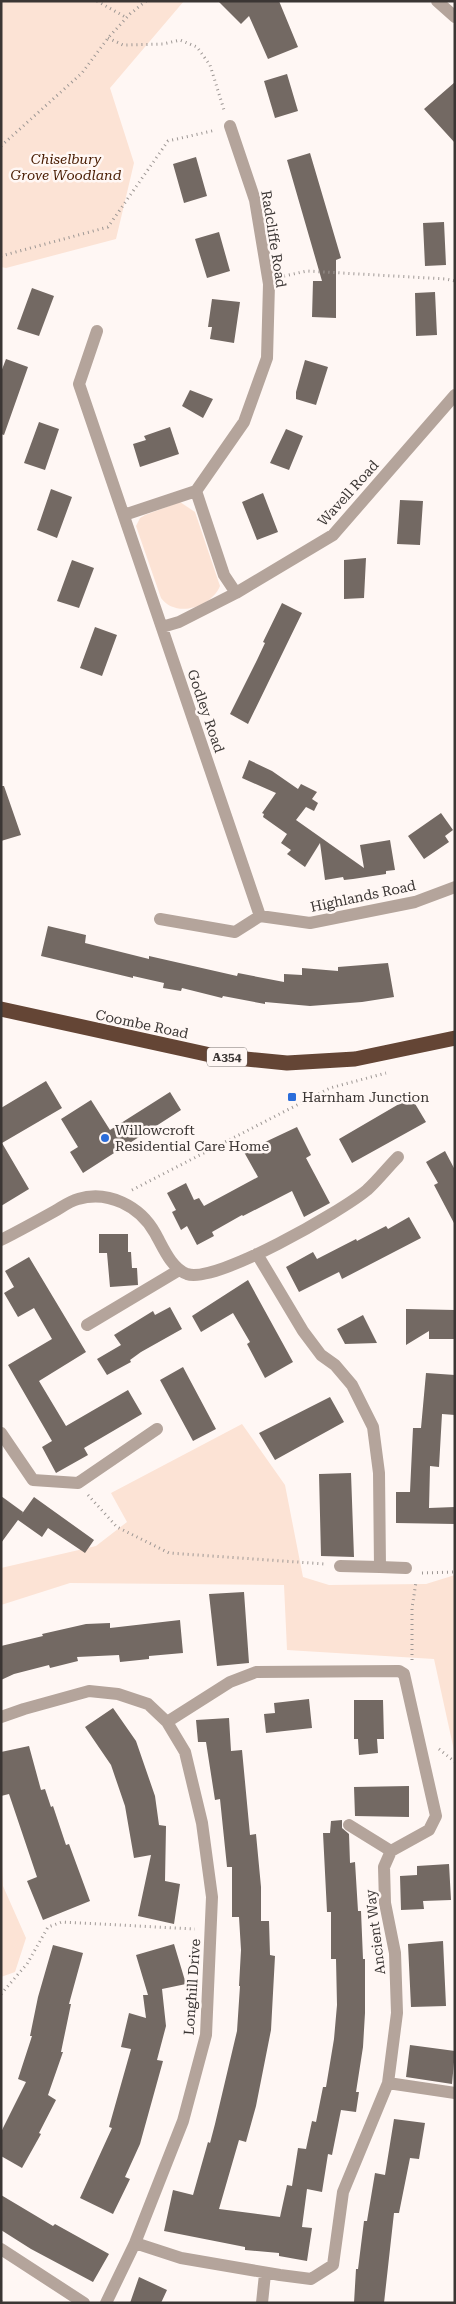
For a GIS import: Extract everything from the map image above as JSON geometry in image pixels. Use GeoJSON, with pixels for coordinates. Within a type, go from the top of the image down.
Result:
{"type":"FeatureCollection","features":[{"type":"Feature","properties":{"kind":"highway","name":"Coombe Road"},"geometry":{"type":"LineString","coordinates":[[1,1009],[215,1056],[287,1063],[355,1060],[455,1038]]}},
{"type":"Feature","properties":{"kind":"street"},"geometry":{"type":"LineString","coordinates":[[437,1],[455,17]]}},
{"type":"Feature","properties":{"kind":"street","name":"Radcliffe Road"},"geometry":{"type":"LineString","coordinates":[[196,491],[244,422],[267,358],[268,279],[255,200],[230,126]]}},
{"type":"Feature","properties":{"kind":"street","name":"Godley Road"},"geometry":{"type":"LineString","coordinates":[[96,330],[79,384],[260,916]]}},
{"type":"Feature","properties":{"kind":"street","name":"Wavell Road"},"geometry":{"type":"LineString","coordinates":[[162,627],[179,622],[236,593],[333,535],[455,394]]}},
{"type":"Feature","properties":{"kind":"street"},"geometry":{"type":"LineString","coordinates":[[124,515],[196,491],[224,575],[236,593]]}},
{"type":"Feature","properties":{"kind":"street","name":"Highlands Road"},"geometry":{"type":"LineString","coordinates":[[260,916],[310,923],[415,902],[455,887]]}},
{"type":"Feature","properties":{"kind":"street"},"geometry":{"type":"LineString","coordinates":[[160,919],[235,932],[260,916]]}},
{"type":"Feature","properties":{"kind":"street"},"geometry":{"type":"LineString","coordinates":[[1,1240],[78,1199],[100,1196],[116,1199],[132,1208],[153,1228],[171,1260],[180,1270],[188,1274],[201,1276],[237,1265],[324,1219],[367,1190],[398,1157]]}},
{"type":"Feature","properties":{"kind":"street"},"geometry":{"type":"LineString","coordinates":[[257,1254],[303,1331],[321,1355],[335,1365],[352,1385],[373,1426],[379,1473],[380,1567]]}},
{"type":"Feature","properties":{"kind":"street"},"geometry":{"type":"LineString","coordinates":[[87,1325],[180,1270]]}},
{"type":"Feature","properties":{"kind":"street"},"geometry":{"type":"LineString","coordinates":[[1,1433],[34,1480],[78,1483],[157,1429]]}},
{"type":"Feature","properties":{"kind":"street"},"geometry":{"type":"LineString","coordinates":[[340,1566],[406,1568]]}},
{"type":"Feature","properties":{"kind":"street"},"geometry":{"type":"LineString","coordinates":[[166,1722],[230,1682],[256,1672],[399,1671],[404,1674],[436,1816],[429,1830],[391,1851],[349,1825]]}},
{"type":"Feature","properties":{"kind":"street","name":"Longhill Drive"},"geometry":{"type":"LineString","coordinates":[[1,1718],[24,1709],[89,1691],[118,1694],[148,1704],[166,1722],[184,1752],[202,1823],[212,1896],[206,2035],[183,2121],[135,2243],[107,2303]]}},
{"type":"Feature","properties":{"kind":"street","name":"Ancient Way"},"geometry":{"type":"LineString","coordinates":[[135,2243],[181,2258],[265,2274],[311,2279],[333,2264],[343,2192],[388,2083],[397,2013],[395,1953],[385,1903],[384,1868],[391,1851]]}},
{"type":"Feature","properties":{"kind":"street"},"geometry":{"type":"LineString","coordinates":[[388,2083],[455,2093]]}},
{"type":"Feature","properties":{"kind":"street"},"geometry":{"type":"LineString","coordinates":[[1,2249],[84,2303]]}},
{"type":"Feature","properties":{"kind":"street"},"geometry":{"type":"LineString","coordinates":[[262,2303],[265,2274]]}},
{"type":"Feature","properties":{"kind":"path"},"geometry":{"type":"LineString","coordinates":[[97,1],[127,18]]}},
{"type":"Feature","properties":{"kind":"path"},"geometry":{"type":"LineString","coordinates":[[1,146],[82,72],[108,38],[146,1]]}},
{"type":"Feature","properties":{"kind":"path"},"geometry":{"type":"LineString","coordinates":[[1,256],[108,228],[168,141],[230,126],[210,65],[197,47],[180,40],[163,44],[123,46],[108,38]]}},
{"type":"Feature","properties":{"kind":"path"},"geometry":{"type":"LineString","coordinates":[[268,279],[307,271],[455,281]]}},
{"type":"Feature","properties":{"kind":"path"},"geometry":{"type":"LineString","coordinates":[[116,1199],[330,1088],[388,1073]]}},
{"type":"Feature","properties":{"kind":"path"},"geometry":{"type":"LineString","coordinates":[[78,1483],[117,1527],[169,1553],[340,1566]]}},
{"type":"Feature","properties":{"kind":"path"},"geometry":{"type":"LineString","coordinates":[[404,1674],[413,1658],[412,1608],[417,1573],[455,1572]]}},
{"type":"Feature","properties":{"kind":"path"},"geometry":{"type":"LineString","coordinates":[[1,1994],[27,1964],[48,1928],[62,1922],[211,1930]]}},
{"type":"Feature","properties":{"kind":"green space","name":"Chiselbury Grove Woodland"},"geometry":{"type":"Polygon","coordinates":[[[1,1],[184,1],[110,88],[134,163],[116,239],[6,268],[1,267],[1,1]]]}},
{"type":"Feature","properties":{"kind":"green space"},"geometry":{"type":"Polygon","coordinates":[[[180,502],[195,512],[220,586],[209,600],[201,605],[183,609],[167,604],[161,598],[136,526],[140,518],[145,515],[180,502]]]}},
{"type":"Feature","properties":{"kind":"green space"},"geometry":{"type":"Polygon","coordinates":[[[242,1424],[285,1485],[303,1577],[329,1585],[426,1584],[455,1575],[455,1755],[434,1659],[287,1650],[284,1585],[70,1583],[1,1605],[1,1568],[96,1546],[127,1522],[111,1493],[242,1424]]]}},
{"type":"Feature","properties":{"kind":"green space"},"geometry":{"type":"Polygon","coordinates":[[[1,1847],[3,1886],[26,1938],[15,1972],[1,1977],[1,1847]]]}},
{"type":"Feature","properties":{"kind":"building"},"geometry":{"type":"Polygon","coordinates":[[[218,1],[279,1],[298,47],[268,59],[249,16],[241,24],[218,1]]]}},
{"type":"Feature","properties":{"kind":"building"},"geometry":{"type":"Polygon","coordinates":[[[287,74],[298,111],[275,118],[264,81],[287,74]]]}},
{"type":"Feature","properties":{"kind":"building"},"geometry":{"type":"Polygon","coordinates":[[[455,82],[455,143],[424,109],[455,82]]]}},
{"type":"Feature","properties":{"kind":"building"},"geometry":{"type":"Polygon","coordinates":[[[310,153],[341,258],[336,260],[336,318],[312,317],[313,281],[322,281],[287,160],[310,153]]]}},
{"type":"Feature","properties":{"kind":"building"},"geometry":{"type":"Polygon","coordinates":[[[196,157],[207,196],[184,203],[173,164],[196,157]]]}},
{"type":"Feature","properties":{"kind":"building"},"geometry":{"type":"Polygon","coordinates":[[[444,222],[446,265],[425,266],[423,223],[444,222]]]}},
{"type":"Feature","properties":{"kind":"building"},"geometry":{"type":"Polygon","coordinates":[[[219,232],[230,271],[207,278],[195,239],[219,232]]]}},
{"type":"Feature","properties":{"kind":"building"},"geometry":{"type":"Polygon","coordinates":[[[32,288],[54,296],[39,336],[17,329],[32,288]]]}},
{"type":"Feature","properties":{"kind":"building"},"geometry":{"type":"Polygon","coordinates":[[[435,292],[437,335],[416,336],[415,293],[435,292]]]}},
{"type":"Feature","properties":{"kind":"building"},"geometry":{"type":"Polygon","coordinates":[[[212,299],[240,302],[234,343],[210,339],[212,327],[208,327],[212,299]]]}},
{"type":"Feature","properties":{"kind":"building"},"geometry":{"type":"Polygon","coordinates":[[[6,359],[28,367],[4,435],[1,434],[1,372],[6,359]]]}},
{"type":"Feature","properties":{"kind":"building"},"geometry":{"type":"Polygon","coordinates":[[[305,360],[328,367],[316,405],[296,399],[296,392],[305,360]]]}},
{"type":"Feature","properties":{"kind":"building"},"geometry":{"type":"Polygon","coordinates":[[[190,390],[213,399],[203,418],[182,406],[190,390]]]}},
{"type":"Feature","properties":{"kind":"building"},"geometry":{"type":"Polygon","coordinates":[[[39,422],[59,429],[45,470],[24,463],[39,422]]]}},
{"type":"Feature","properties":{"kind":"building"},"geometry":{"type":"Polygon","coordinates":[[[170,427],[179,454],[140,467],[133,444],[146,440],[144,436],[170,427]]]}},
{"type":"Feature","properties":{"kind":"building"},"geometry":{"type":"Polygon","coordinates":[[[286,429],[303,436],[289,470],[270,463],[286,429]]]}},
{"type":"Feature","properties":{"kind":"building"},"geometry":{"type":"Polygon","coordinates":[[[51,489],[72,497],[57,538],[37,530],[51,489]]]}},
{"type":"Feature","properties":{"kind":"building"},"geometry":{"type":"Polygon","coordinates":[[[263,493],[278,532],[257,540],[242,502],[263,493]]]}},
{"type":"Feature","properties":{"kind":"building"},"geometry":{"type":"Polygon","coordinates":[[[400,500],[423,501],[420,545],[397,544],[400,500]]]}},
{"type":"Feature","properties":{"kind":"building"},"geometry":{"type":"Polygon","coordinates":[[[366,558],[364,598],[344,599],[344,560],[366,558]]]}},
{"type":"Feature","properties":{"kind":"building"},"geometry":{"type":"Polygon","coordinates":[[[72,560],[94,568],[79,608],[57,601],[72,560]]]}},
{"type":"Feature","properties":{"kind":"building"},"geometry":{"type":"Polygon","coordinates":[[[282,603],[302,613],[248,724],[230,714],[265,643],[263,642],[282,603]]]}},
{"type":"Feature","properties":{"kind":"building"},"geometry":{"type":"Polygon","coordinates":[[[95,627],[117,635],[102,676],[80,668],[95,627]]]}},
{"type":"Feature","properties":{"kind":"building"},"geometry":{"type":"Polygon","coordinates":[[[249,760],[272,771],[298,789],[301,784],[317,792],[312,799],[318,803],[314,811],[306,807],[296,820],[364,868],[360,845],[390,840],[395,870],[386,871],[386,874],[353,879],[344,880],[343,877],[325,880],[320,843],[305,867],[287,854],[291,850],[281,843],[287,834],[263,817],[264,814],[262,813],[276,793],[242,778],[249,760]]]}},
{"type":"Feature","properties":{"kind":"building"},"geometry":{"type":"Polygon","coordinates":[[[1,786],[4,786],[21,835],[1,841],[1,786]]]}},
{"type":"Feature","properties":{"kind":"building"},"geometry":{"type":"Polygon","coordinates":[[[441,813],[453,830],[445,836],[449,842],[424,859],[408,836],[441,813]]]}},
{"type":"Feature","properties":{"kind":"building"},"geometry":{"type":"Polygon","coordinates":[[[48,926],[86,935],[85,943],[149,959],[149,956],[237,976],[238,973],[284,982],[284,974],[302,975],[302,968],[338,971],[338,967],[388,963],[394,997],[362,1002],[310,1006],[265,1002],[265,1004],[223,996],[222,998],[182,988],[181,991],[163,988],[164,983],[133,976],[133,978],[41,956],[48,926]]]}},
{"type":"Feature","properties":{"kind":"building"},"geometry":{"type":"Polygon","coordinates":[[[46,1081],[62,1108],[2,1143],[29,1189],[1,1206],[1,1108],[46,1081]]]}},
{"type":"Feature","properties":{"kind":"building","name":"Willowcroft Residential Care Home"},"geometry":{"type":"Polygon","coordinates":[[[170,1092],[181,1110],[83,1173],[70,1152],[78,1147],[61,1119],[91,1100],[110,1130],[170,1092]]]}},
{"type":"Feature","properties":{"kind":"building"},"geometry":{"type":"Polygon","coordinates":[[[411,1097],[426,1122],[352,1163],[339,1139],[411,1097]]]}},
{"type":"Feature","properties":{"kind":"building"},"geometry":{"type":"Polygon","coordinates":[[[297,1127],[311,1155],[306,1158],[330,1203],[304,1217],[292,1191],[212,1232],[214,1236],[197,1245],[187,1226],[181,1230],[172,1212],[176,1210],[167,1193],[186,1183],[194,1200],[199,1198],[204,1206],[258,1177],[244,1152],[297,1127]]]}},
{"type":"Feature","properties":{"kind":"building"},"geometry":{"type":"Polygon","coordinates":[[[445,1151],[455,1170],[455,1225],[434,1185],[438,1183],[426,1162],[445,1151]]]}},
{"type":"Feature","properties":{"kind":"building"},"geometry":{"type":"Polygon","coordinates":[[[409,1217],[421,1238],[342,1279],[339,1272],[299,1292],[286,1267],[313,1252],[317,1259],[386,1226],[388,1229],[409,1217]]]}},
{"type":"Feature","properties":{"kind":"building"},"geometry":{"type":"Polygon","coordinates":[[[99,1234],[128,1234],[128,1252],[131,1252],[132,1268],[137,1268],[138,1285],[110,1287],[107,1253],[99,1253],[99,1234]]]}},
{"type":"Feature","properties":{"kind":"building"},"geometry":{"type":"Polygon","coordinates":[[[29,1257],[86,1352],[39,1381],[66,1426],[128,1390],[142,1414],[84,1448],[88,1455],[56,1473],[42,1447],[52,1441],[8,1365],[52,1339],[34,1308],[18,1317],[4,1293],[14,1287],[5,1271],[29,1257]]]}},
{"type":"Feature","properties":{"kind":"building"},"geometry":{"type":"Polygon","coordinates":[[[248,1280],[293,1362],[265,1378],[247,1344],[250,1342],[233,1313],[201,1332],[192,1316],[248,1280]]]}},
{"type":"Feature","properties":{"kind":"building"},"geometry":{"type":"Polygon","coordinates":[[[170,1307],[182,1329],[141,1352],[130,1360],[131,1362],[107,1375],[97,1359],[121,1345],[114,1335],[153,1311],[155,1315],[170,1307]]]}},
{"type":"Feature","properties":{"kind":"building"},"geometry":{"type":"Polygon","coordinates":[[[406,1309],[455,1310],[455,1339],[429,1339],[429,1331],[406,1345],[406,1309]]]}},
{"type":"Feature","properties":{"kind":"building"},"geometry":{"type":"Polygon","coordinates":[[[363,1315],[377,1343],[345,1344],[337,1329],[363,1315]]]}},
{"type":"Feature","properties":{"kind":"building"},"geometry":{"type":"Polygon","coordinates":[[[183,1367],[216,1429],[193,1441],[160,1380],[183,1367]]]}},
{"type":"Feature","properties":{"kind":"building"},"geometry":{"type":"Polygon","coordinates":[[[426,1373],[455,1375],[455,1415],[442,1414],[439,1467],[430,1466],[429,1508],[455,1507],[455,1524],[396,1523],[396,1492],[410,1492],[413,1428],[421,1428],[426,1373]]]}},
{"type":"Feature","properties":{"kind":"building"},"geometry":{"type":"Polygon","coordinates":[[[330,1397],[344,1422],[275,1460],[259,1433],[330,1397]]]}},
{"type":"Feature","properties":{"kind":"building"},"geometry":{"type":"Polygon","coordinates":[[[351,1473],[354,1557],[321,1556],[319,1474],[351,1473]]]}},
{"type":"Feature","properties":{"kind":"building"},"geometry":{"type":"Polygon","coordinates":[[[1,1496],[23,1512],[21,1515],[34,1497],[94,1540],[85,1553],[48,1528],[42,1537],[18,1520],[1,1543],[1,1496]]]}},
{"type":"Feature","properties":{"kind":"building"},"geometry":{"type":"Polygon","coordinates":[[[244,1592],[249,1663],[217,1666],[209,1594],[244,1592]]]}},
{"type":"Feature","properties":{"kind":"building"},"geometry":{"type":"Polygon","coordinates":[[[180,1620],[183,1653],[149,1656],[149,1659],[120,1662],[119,1655],[77,1657],[78,1661],[50,1668],[49,1665],[14,1674],[1,1680],[1,1646],[86,1624],[110,1623],[110,1628],[180,1620]]]}},
{"type":"Feature","properties":{"kind":"building"},"geometry":{"type":"Polygon","coordinates":[[[309,1699],[312,1728],[266,1733],[264,1714],[275,1713],[274,1703],[309,1699]]]}},
{"type":"Feature","properties":{"kind":"building"},"geometry":{"type":"Polygon","coordinates":[[[354,1700],[383,1700],[384,1739],[377,1739],[378,1753],[359,1755],[358,1739],[354,1739],[354,1700]]]}},
{"type":"Feature","properties":{"kind":"building"},"geometry":{"type":"Polygon","coordinates":[[[113,1708],[136,1741],[155,1796],[159,1825],[166,1826],[165,1881],[180,1884],[174,1924],[138,1916],[151,1855],[134,1858],[125,1806],[111,1765],[85,1727],[113,1708]]]}},
{"type":"Feature","properties":{"kind":"building"},"geometry":{"type":"Polygon","coordinates":[[[229,1718],[231,1751],[242,1750],[250,1835],[256,1834],[261,1887],[261,1921],[269,1921],[270,1955],[275,1956],[271,2030],[256,2106],[246,2142],[239,2140],[219,2209],[280,2217],[287,2185],[292,2186],[298,2148],[306,2149],[312,2121],[316,2122],[323,2087],[326,2087],[334,2039],[337,2005],[336,1959],[331,1959],[331,1912],[327,1912],[323,1833],[330,1833],[331,1821],[342,1820],[342,1828],[349,1834],[350,1863],[355,1862],[358,1911],[361,1911],[363,1959],[365,1959],[363,2047],[356,2092],[359,2092],[356,2112],[341,2110],[332,2155],[328,2154],[322,2192],[307,2189],[302,2227],[312,2228],[307,2261],[279,2256],[279,2253],[245,2250],[245,2247],[164,2231],[173,2190],[193,2195],[208,2142],[210,2143],[237,2031],[241,1950],[239,1917],[232,1917],[232,1867],[227,1867],[220,1799],[215,1800],[206,1742],[198,1742],[196,1720],[229,1718]]]}},
{"type":"Feature","properties":{"kind":"building"},"geometry":{"type":"Polygon","coordinates":[[[29,1746],[41,1790],[45,1789],[51,1807],[53,1806],[66,1845],[69,1844],[90,1901],[43,1920],[27,1881],[37,1877],[9,1794],[1,1796],[1,1752],[29,1746]]]}},
{"type":"Feature","properties":{"kind":"building"},"geometry":{"type":"Polygon","coordinates":[[[409,1786],[409,1817],[355,1816],[354,1787],[409,1786]]]}},
{"type":"Feature","properties":{"kind":"building"},"geometry":{"type":"Polygon","coordinates":[[[449,1864],[451,1900],[423,1901],[424,1909],[401,1910],[400,1876],[417,1875],[417,1866],[449,1864]]]}},
{"type":"Feature","properties":{"kind":"building"},"geometry":{"type":"Polygon","coordinates":[[[443,1941],[446,2006],[411,2007],[408,1944],[443,1941]]]}},
{"type":"Feature","properties":{"kind":"building"},"geometry":{"type":"Polygon","coordinates":[[[174,1944],[186,1984],[162,1989],[166,2026],[157,2060],[163,2061],[140,2144],[125,2177],[130,2179],[113,2214],[80,2198],[112,2128],[109,2127],[131,2049],[121,2047],[129,2013],[146,2018],[143,1995],[148,1995],[136,1955],[174,1944]]]}},
{"type":"Feature","properties":{"kind":"building"},"geometry":{"type":"Polygon","coordinates":[[[53,1945],[83,1953],[69,2004],[71,2004],[61,2052],[63,2052],[48,2095],[56,2100],[39,2133],[41,2134],[22,2168],[1,2156],[1,2132],[26,2082],[18,2079],[32,2036],[30,2036],[38,1997],[53,1945]]]}},
{"type":"Feature","properties":{"kind":"building"},"geometry":{"type":"Polygon","coordinates":[[[410,2045],[455,2051],[452,2084],[406,2077],[410,2045]]]}},
{"type":"Feature","properties":{"kind":"building"},"geometry":{"type":"Polygon","coordinates":[[[394,2119],[425,2123],[419,2159],[410,2158],[399,2213],[394,2213],[384,2303],[354,2303],[356,2269],[358,2269],[364,2221],[367,2221],[375,2173],[385,2175],[394,2119]]]}},
{"type":"Feature","properties":{"kind":"building"},"geometry":{"type":"Polygon","coordinates":[[[1,2195],[53,2226],[55,2224],[109,2254],[93,2282],[31,2249],[1,2230],[1,2195]]]}},
{"type":"Feature","properties":{"kind":"building"},"geometry":{"type":"Polygon","coordinates":[[[139,2277],[167,2290],[161,2303],[130,2303],[139,2277]]]}},
{"type":"Feature","properties":{"kind":"place","name":"Harnham Junction"},"geometry":{"type":"Point","coordinates":[292,1097]}},
{"type":"Feature","properties":{"kind":"place","name":"Willowcroft Residential Care Home"},"geometry":{"type":"Point","coordinates":[105,1138]}}]}
